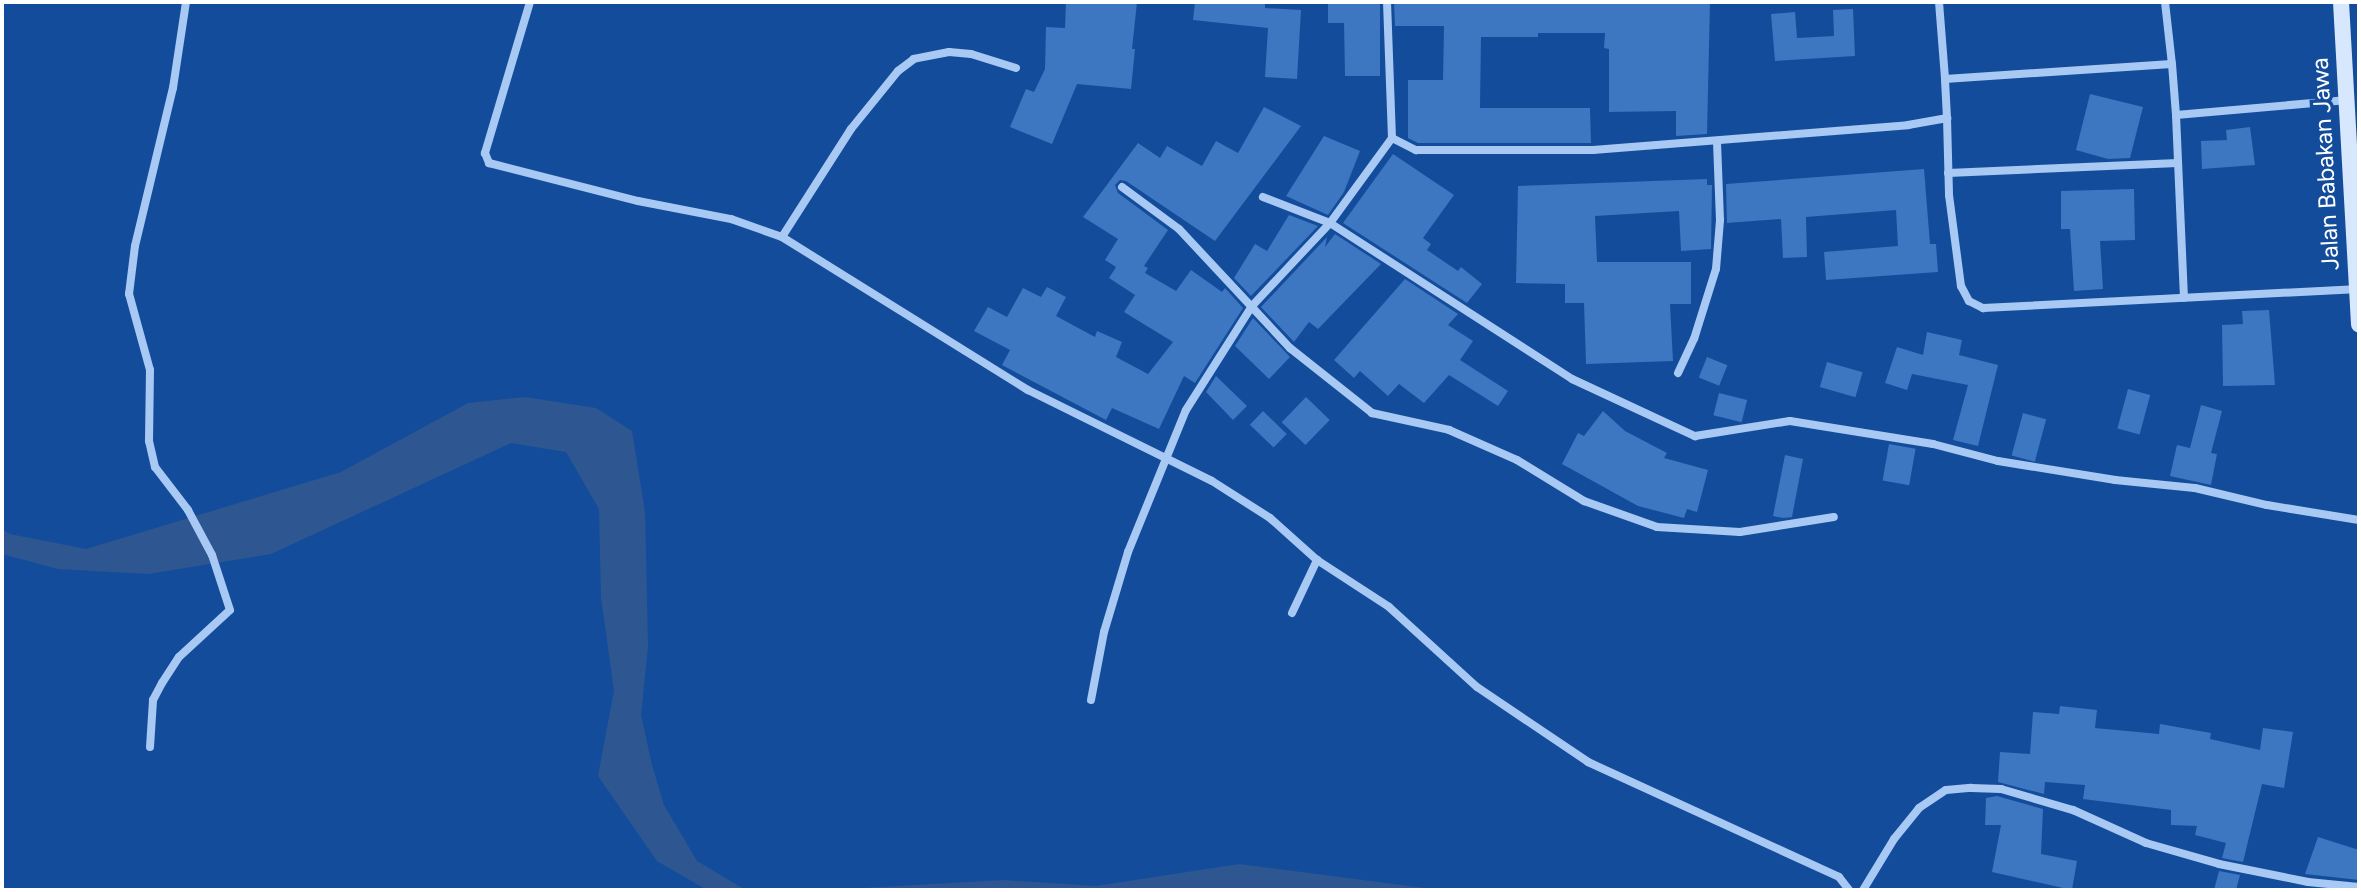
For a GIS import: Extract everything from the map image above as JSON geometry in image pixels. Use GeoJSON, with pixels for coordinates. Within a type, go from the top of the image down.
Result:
{"type":"FeatureCollection","features":[{"type":"Feature","properties":{"kind":"street"},"geometry":{"type":"LineString","coordinates":[[150,747],[153,700],[162,683],[179,657],[228,615],[229,604],[212,555],[188,510],[155,467],[151,453],[150,370],[129,294],[135,246],[173,88],[186,2]]}},
{"type":"Feature","properties":{"kind":"street"},"geometry":{"type":"LineString","coordinates":[[530,2],[485,153],[489,163],[638,201],[731,219],[782,237],[1028,390],[1212,481],[1270,518],[1317,560],[1389,607],[1477,687],[1588,762],[1839,877],[1849,890]]}},
{"type":"Feature","properties":{"kind":"street"},"geometry":{"type":"LineString","coordinates":[[1091,700],[1104,632],[1128,552],[1186,410],[1252,306],[1330,223],[1392,138],[1387,2]]}},
{"type":"Feature","properties":{"kind":"street"},"geometry":{"type":"LineString","coordinates":[[1939,2],[1948,173],[1961,286],[1969,301],[1983,308],[2355,289]]}},
{"type":"Feature","properties":{"kind":"street"},"geometry":{"type":"LineString","coordinates":[[2165,2],[2176,115],[2184,298]]}},
{"type":"Feature","properties":{"kind":"street","name":"Jalan Babakan Jawa"},"geometry":{"type":"LineString","coordinates":[[2341,2],[2359,324]]}},
{"type":"Feature","properties":{"kind":"street"},"geometry":{"type":"LineString","coordinates":[[782,237],[851,129],[898,71],[914,59],[949,52],[971,54],[1016,68]]}},
{"type":"Feature","properties":{"kind":"street"},"geometry":{"type":"LineString","coordinates":[[1945,79],[2172,64]]}},
{"type":"Feature","properties":{"kind":"street"},"geometry":{"type":"LineString","coordinates":[[2176,115],[2347,100]]}},
{"type":"Feature","properties":{"kind":"street"},"geometry":{"type":"LineString","coordinates":[[1392,138],[1416,150],[1467,151],[1717,142],[1908,125],[1947,118]]}},
{"type":"Feature","properties":{"kind":"street"},"geometry":{"type":"LineString","coordinates":[[1678,373],[1694,339],[1716,269],[1720,220],[1717,142]]}},
{"type":"Feature","properties":{"kind":"street"},"geometry":{"type":"LineString","coordinates":[[1948,173],[2178,163]]}},
{"type":"Feature","properties":{"kind":"street"},"geometry":{"type":"LineString","coordinates":[[1122,187],[1179,229],[1290,348],[1372,413],[1449,430],[1517,460],[1584,501],[1657,527],[1740,532],[1834,517]]}},
{"type":"Feature","properties":{"kind":"street"},"geometry":{"type":"LineString","coordinates":[[1263,197],[1330,223],[1572,379],[1695,436],[1790,421],[1933,444],[1998,461],[2115,480],[2195,488],[2359,520]]}},
{"type":"Feature","properties":{"kind":"street"},"geometry":{"type":"LineString","coordinates":[[1292,613],[1317,560]]}},
{"type":"Feature","properties":{"kind":"street"},"geometry":{"type":"LineString","coordinates":[[1863,890],[1894,839],[1919,808],[1946,790],[1971,788],[2001,789],[2073,810],[2146,843],[2219,864],[2308,882],[2359,887]]}},
{"type":"Feature","properties":{"kind":"water"},"geometry":{"type":"Polygon","coordinates":[[[525,397],[596,408],[632,431],[645,512],[648,646],[641,715],[652,765],[664,805],[697,861],[744,889],[763,890],[707,890],[657,861],[598,776],[614,691],[601,597],[599,509],[566,452],[511,443],[271,554],[148,574],[58,569],[2,554],[2,529],[10,534],[86,549],[341,472],[468,403],[525,397]]]}},
{"type":"Feature","properties":{"kind":"water"},"geometry":{"type":"Polygon","coordinates":[[[1239,864],[1440,890],[827,890],[1004,880],[1096,886],[1239,864]]]}},
{"type":"Feature","properties":{"kind":"building"},"geometry":{"type":"Polygon","coordinates":[[[1066,2],[1137,2],[1132,49],[1135,49],[1131,89],[1077,84],[1052,144],[1010,127],[1026,89],[1034,92],[1045,69],[1046,27],[1065,28],[1066,2]]]}},
{"type":"Feature","properties":{"kind":"building"},"geometry":{"type":"Polygon","coordinates":[[[1195,2],[1265,2],[1265,8],[1301,10],[1297,79],[1265,77],[1268,28],[1193,20],[1195,2]]]}},
{"type":"Feature","properties":{"kind":"building"},"geometry":{"type":"Polygon","coordinates":[[[1328,2],[1380,2],[1380,76],[1345,76],[1344,23],[1328,23],[1328,2]]]}},
{"type":"Feature","properties":{"kind":"building"},"geometry":{"type":"Polygon","coordinates":[[[1394,2],[1710,2],[1707,134],[1676,136],[1676,111],[1609,112],[1609,49],[1604,48],[1605,33],[1538,33],[1538,37],[1481,37],[1480,108],[1590,108],[1591,143],[1418,143],[1408,138],[1408,80],[1443,80],[1444,26],[1395,26],[1394,2]]]}},
{"type":"Feature","properties":{"kind":"building"},"geometry":{"type":"Polygon","coordinates":[[[1853,9],[1855,56],[1775,61],[1771,14],[1795,12],[1797,38],[1834,36],[1833,10],[1853,9]]]}},
{"type":"Feature","properties":{"kind":"building"},"geometry":{"type":"Polygon","coordinates":[[[2090,94],[2143,107],[2130,158],[2108,159],[2076,150],[2090,94]]]}},
{"type":"Feature","properties":{"kind":"building"},"geometry":{"type":"Polygon","coordinates":[[[1264,107],[1301,126],[1215,241],[1126,181],[1120,180],[1115,185],[1118,193],[1168,230],[1144,266],[1148,268],[1145,273],[1176,291],[1191,270],[1222,292],[1225,288],[1243,308],[1195,383],[1184,376],[1159,429],[1112,408],[1106,420],[1002,365],[1010,350],[974,331],[988,307],[1007,317],[1023,288],[1041,297],[1047,287],[1066,297],[1056,316],[1095,337],[1097,331],[1122,342],[1116,357],[1148,374],[1173,342],[1124,312],[1135,295],[1109,278],[1116,267],[1105,260],[1118,239],[1083,217],[1138,143],[1160,158],[1167,146],[1202,166],[1216,141],[1238,153],[1264,107]]]}},
{"type":"Feature","properties":{"kind":"building"},"geometry":{"type":"Polygon","coordinates":[[[2250,127],[2255,165],[2202,169],[2201,141],[2227,140],[2226,130],[2250,127]]]}},
{"type":"Feature","properties":{"kind":"building"},"geometry":{"type":"Polygon","coordinates":[[[1324,136],[1360,151],[1344,192],[1328,215],[1286,196],[1324,136]]]}},
{"type":"Feature","properties":{"kind":"building"},"geometry":{"type":"Polygon","coordinates":[[[1393,154],[1454,195],[1423,238],[1431,244],[1427,250],[1458,271],[1461,267],[1482,284],[1467,303],[1343,223],[1393,154]]]}},
{"type":"Feature","properties":{"kind":"building"},"geometry":{"type":"Polygon","coordinates":[[[1924,169],[1930,244],[1936,244],[1938,272],[1826,280],[1824,252],[1898,246],[1896,210],[1806,217],[1807,257],[1783,258],[1781,219],[1727,223],[1726,184],[1924,169]]]}},
{"type":"Feature","properties":{"kind":"building"},"geometry":{"type":"Polygon","coordinates":[[[1707,179],[1707,185],[1712,185],[1711,249],[1681,251],[1679,211],[1595,216],[1597,262],[1691,262],[1691,304],[1670,304],[1673,361],[1586,364],[1584,303],[1565,303],[1565,284],[1516,283],[1518,186],[1707,179]]]}},
{"type":"Feature","properties":{"kind":"building"},"geometry":{"type":"Polygon","coordinates":[[[2134,189],[2135,240],[2100,241],[2103,289],[2074,291],[2070,229],[2061,229],[2061,191],[2134,189]]]}},
{"type":"Feature","properties":{"kind":"building"},"geometry":{"type":"Polygon","coordinates":[[[1289,215],[1318,226],[1251,296],[1234,278],[1255,244],[1267,251],[1289,215]]]}},
{"type":"Feature","properties":{"kind":"building"},"geometry":{"type":"Polygon","coordinates":[[[1335,234],[1381,264],[1318,329],[1309,322],[1294,342],[1261,307],[1327,237],[1325,247],[1335,234]]]}},
{"type":"Feature","properties":{"kind":"building"},"geometry":{"type":"Polygon","coordinates":[[[1405,279],[1458,314],[1448,325],[1473,341],[1460,360],[1508,391],[1498,406],[1449,375],[1424,403],[1399,384],[1388,396],[1360,371],[1354,378],[1334,360],[1405,279]]]}},
{"type":"Feature","properties":{"kind":"building"},"geometry":{"type":"Polygon","coordinates":[[[2269,310],[2275,385],[2223,386],[2222,325],[2243,324],[2242,311],[2269,310]]]}},
{"type":"Feature","properties":{"kind":"building"},"geometry":{"type":"Polygon","coordinates":[[[1253,318],[1290,357],[1269,379],[1235,346],[1253,318]]]}},
{"type":"Feature","properties":{"kind":"building"},"geometry":{"type":"Polygon","coordinates":[[[1927,332],[1962,340],[1959,355],[1998,365],[1978,446],[1953,440],[1968,385],[1912,374],[1907,390],[1885,383],[1897,347],[1923,355],[1927,332]]]}},
{"type":"Feature","properties":{"kind":"building"},"geometry":{"type":"Polygon","coordinates":[[[1707,357],[1727,365],[1719,386],[1699,377],[1707,357]]]}},
{"type":"Feature","properties":{"kind":"building"},"geometry":{"type":"Polygon","coordinates":[[[1827,362],[1863,372],[1855,397],[1820,387],[1827,362]]]}},
{"type":"Feature","properties":{"kind":"building"},"geometry":{"type":"Polygon","coordinates":[[[1216,376],[1247,406],[1233,420],[1206,392],[1216,376]]]}},
{"type":"Feature","properties":{"kind":"building"},"geometry":{"type":"Polygon","coordinates":[[[2128,389],[2150,395],[2140,435],[2117,429],[2128,389]]]}},
{"type":"Feature","properties":{"kind":"building"},"geometry":{"type":"Polygon","coordinates":[[[1719,393],[1747,400],[1742,422],[1713,415],[1719,393]]]}},
{"type":"Feature","properties":{"kind":"building"},"geometry":{"type":"Polygon","coordinates":[[[1306,397],[1330,420],[1305,445],[1282,422],[1306,397]]]}},
{"type":"Feature","properties":{"kind":"building"},"geometry":{"type":"Polygon","coordinates":[[[2201,405],[2222,411],[2211,453],[2217,454],[2211,485],[2170,476],[2177,445],[2190,448],[2201,405]]]}},
{"type":"Feature","properties":{"kind":"building"},"geometry":{"type":"Polygon","coordinates":[[[1263,411],[1287,434],[1274,448],[1250,425],[1263,411]]]}},
{"type":"Feature","properties":{"kind":"building"},"geometry":{"type":"Polygon","coordinates":[[[1603,411],[1625,431],[1667,453],[1664,458],[1708,470],[1697,512],[1687,509],[1684,518],[1638,506],[1562,464],[1578,433],[1584,436],[1603,411]]]}},
{"type":"Feature","properties":{"kind":"building"},"geometry":{"type":"Polygon","coordinates":[[[2023,413],[2046,419],[2035,462],[2012,456],[2023,413]]]}},
{"type":"Feature","properties":{"kind":"building"},"geometry":{"type":"Polygon","coordinates":[[[1889,444],[1916,449],[1909,485],[1883,480],[1889,444]]]}},
{"type":"Feature","properties":{"kind":"building"},"geometry":{"type":"Polygon","coordinates":[[[1785,455],[1803,459],[1792,517],[1783,518],[1773,516],[1785,455]]]}},
{"type":"Feature","properties":{"kind":"building"},"geometry":{"type":"Polygon","coordinates":[[[2060,706],[2097,710],[2095,728],[2159,734],[2160,724],[2211,733],[2210,739],[2260,750],[2263,728],[2293,732],[2284,788],[2262,784],[2243,862],[2222,858],[2226,843],[2195,835],[2197,826],[2171,825],[2171,810],[2083,799],[2085,785],[2045,782],[2044,794],[1998,782],[2000,752],[2030,754],[2033,712],[2059,714],[2060,706]]]}},
{"type":"Feature","properties":{"kind":"building"},"geometry":{"type":"Polygon","coordinates":[[[1997,796],[2043,809],[2041,854],[2077,861],[2072,890],[1992,872],[2001,825],[1985,825],[1986,798],[1997,796]]]}},
{"type":"Feature","properties":{"kind":"building"},"geometry":{"type":"Polygon","coordinates":[[[2318,837],[2359,850],[2359,880],[2305,874],[2318,837]]]}},
{"type":"Feature","properties":{"kind":"building"},"geometry":{"type":"Polygon","coordinates":[[[2219,871],[2240,875],[2236,890],[2214,890],[2219,871]]]}}]}
